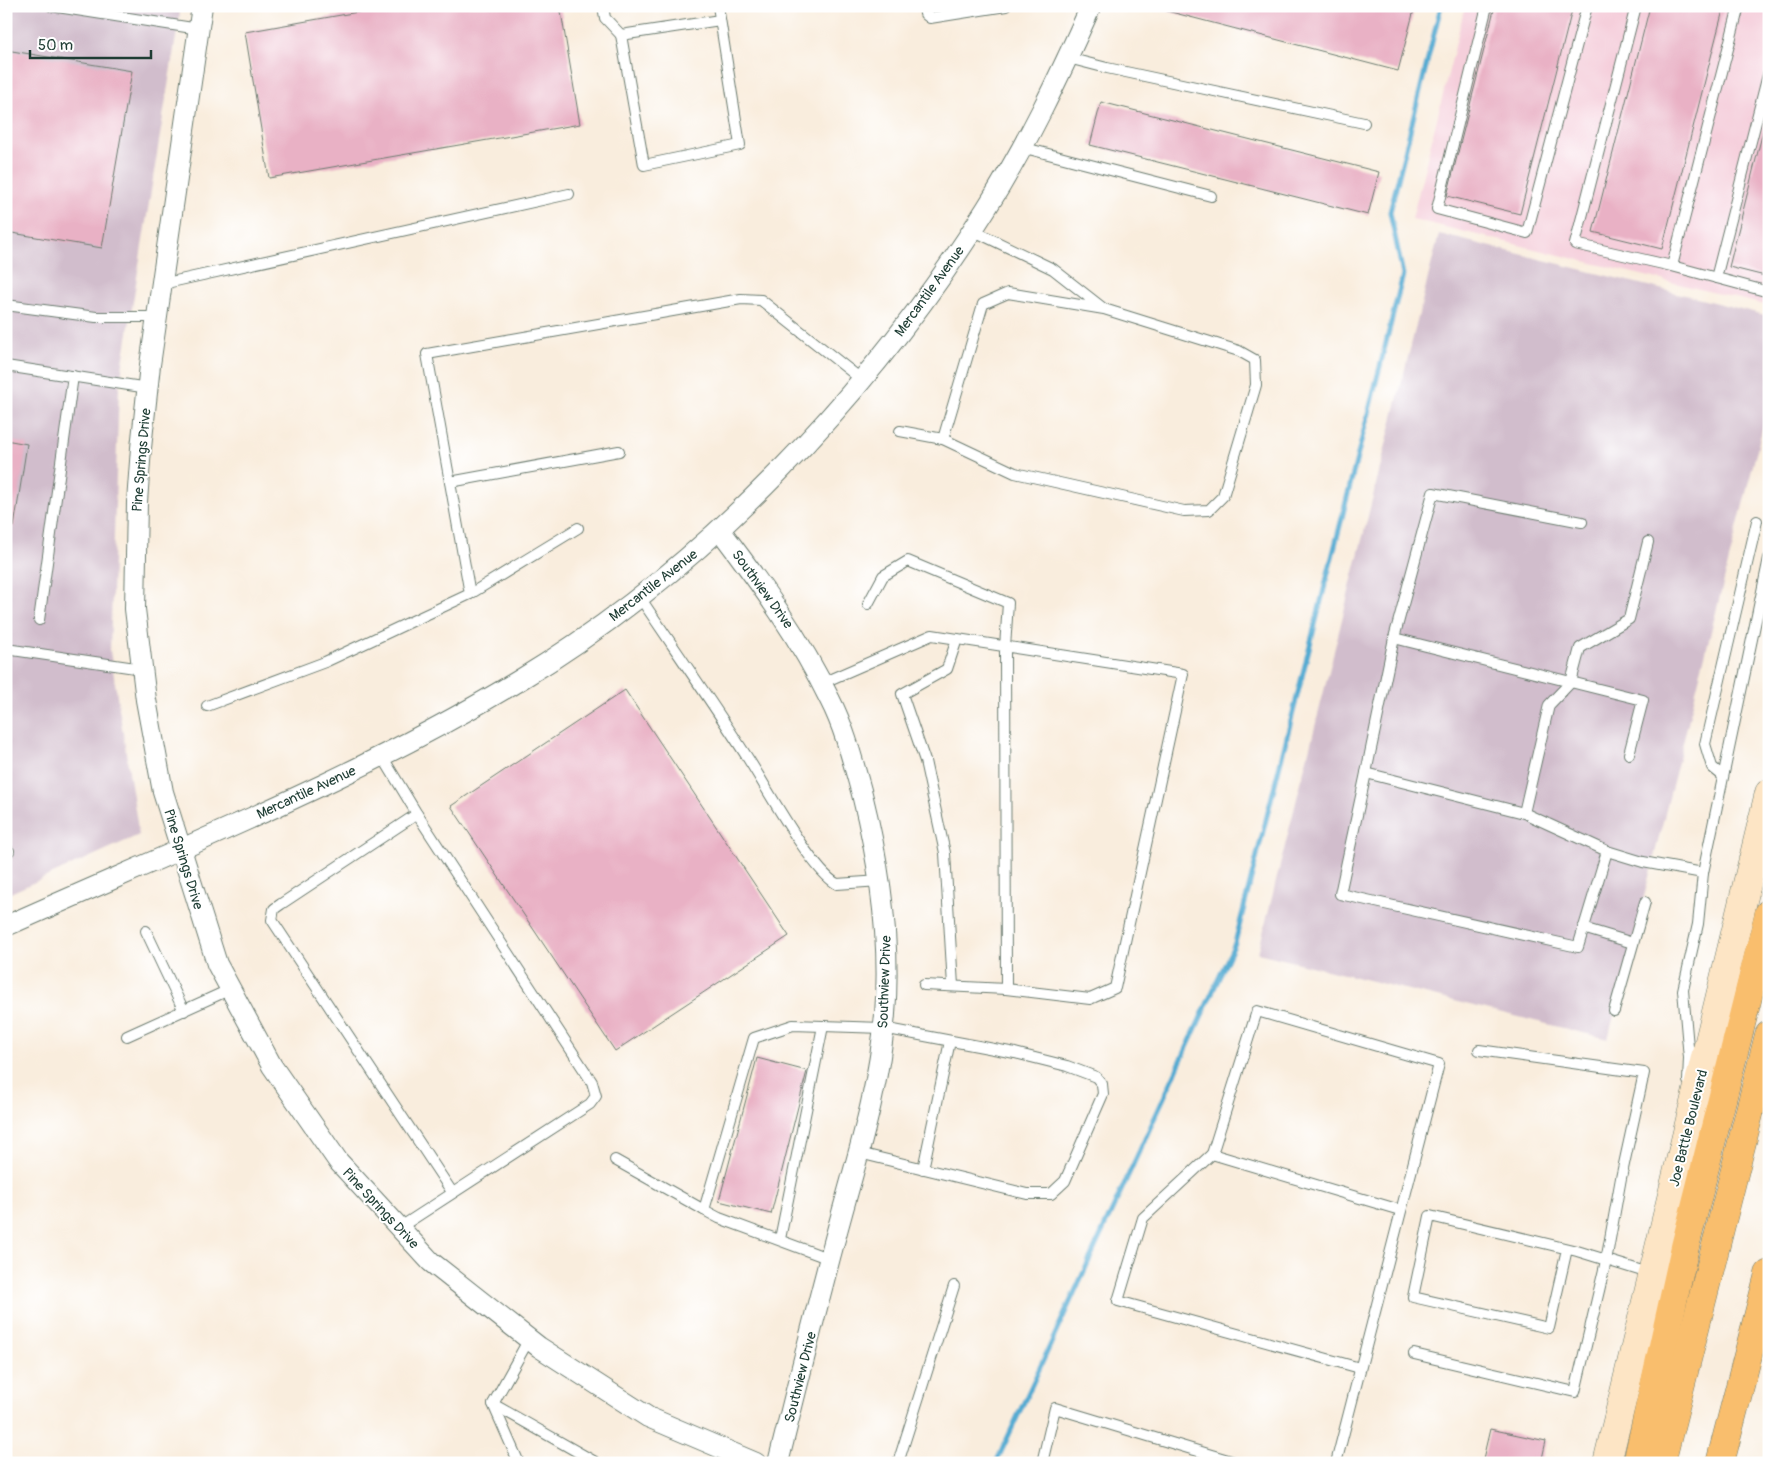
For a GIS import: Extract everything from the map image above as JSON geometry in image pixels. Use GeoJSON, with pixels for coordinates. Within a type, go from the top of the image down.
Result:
{"type":"FeatureCollection","features":[{"type":"Feature","properties":{"kind":"highway"},"geometry":{"type":"LineString","coordinates":[[1637,1463],[1685,1247],[1769,913]]}},
{"type":"Feature","properties":{"kind":"highway"},"geometry":{"type":"LineString","coordinates":[[1660,1463],[1769,1035]]}},
{"type":"Feature","properties":{"kind":"highway"},"geometry":{"type":"LineString","coordinates":[[1720,1463],[1769,1274]]}},
{"type":"Feature","properties":{"kind":"highway"},"geometry":{"type":"LineString","coordinates":[[1752,1344],[1769,1293]]}},
{"type":"Feature","properties":{"kind":"main road","name":"Joe Battle Boulevard"},"geometry":{"type":"LineString","coordinates":[[1607,1463],[1769,793]]}},
{"type":"Feature","properties":{"kind":"street","name":"Pine Springs Drive"},"geometry":{"type":"LineString","coordinates":[[202,6],[148,388],[136,502],[135,609],[142,669],[163,792],[218,964],[272,1066],[338,1161],[431,1262],[529,1339],[648,1417],[756,1463]]}},
{"type":"Feature","properties":{"kind":"street","name":"Mercantile Avenue"},"geometry":{"type":"LineString","coordinates":[[6,926],[180,850],[382,756],[521,680],[586,636],[639,596],[720,530],[862,380],[925,300],[972,230],[1021,147],[1068,58],[1091,6]]}},
{"type":"Feature","properties":{"kind":"street","name":"Southview Drive"},"geometry":{"type":"LineString","coordinates":[[720,530],[778,607],[797,637],[822,683],[844,733],[870,828],[880,881],[886,941],[883,1028],[859,1153],[778,1463]]}},
{"type":"Feature","properties":{"kind":"lane"},"geometry":{"type":"LineString","coordinates":[[51,6],[199,29]]}},
{"type":"Feature","properties":{"kind":"lane"},"geometry":{"type":"LineString","coordinates":[[603,6],[605,18],[621,35],[644,165],[740,145],[718,6]]}},
{"type":"Feature","properties":{"kind":"lane"},"geometry":{"type":"LineString","coordinates":[[924,6],[925,14],[930,18],[964,10],[1006,6]]}},
{"type":"Feature","properties":{"kind":"lane"},"geometry":{"type":"LineString","coordinates":[[1487,6],[1437,209],[1527,233],[1587,6]]}},
{"type":"Feature","properties":{"kind":"lane"},"geometry":{"type":"LineString","coordinates":[[1636,6],[1575,244],[1672,266],[1769,292]]}},
{"type":"Feature","properties":{"kind":"lane"},"geometry":{"type":"LineString","coordinates":[[1672,266],[1739,6]]}},
{"type":"Feature","properties":{"kind":"lane"},"geometry":{"type":"LineString","coordinates":[[621,35],[720,20]]}},
{"type":"Feature","properties":{"kind":"lane"},"geometry":{"type":"LineString","coordinates":[[1068,58],[1364,123]]}},
{"type":"Feature","properties":{"kind":"lane"},"geometry":{"type":"LineString","coordinates":[[1716,278],[1769,71]]}},
{"type":"Feature","properties":{"kind":"lane"},"geometry":{"type":"LineString","coordinates":[[1021,147],[1211,196]]}},
{"type":"Feature","properties":{"kind":"lane"},"geometry":{"type":"LineString","coordinates":[[162,284],[569,194]]}},
{"type":"Feature","properties":{"kind":"lane"},"geometry":{"type":"LineString","coordinates":[[972,230],[1053,269],[1104,309]]}},
{"type":"Feature","properties":{"kind":"lane"},"geometry":{"type":"LineString","coordinates":[[900,431],[943,439],[1015,473],[1184,511],[1209,510],[1223,496],[1256,385],[1255,360],[1238,351],[1104,309],[1008,293],[983,304],[943,439]]}},
{"type":"Feature","properties":{"kind":"lane"},"geometry":{"type":"LineString","coordinates":[[470,594],[427,354],[741,299],[761,300],[862,380]]}},
{"type":"Feature","properties":{"kind":"lane"},"geometry":{"type":"LineString","coordinates":[[6,304],[96,318],[157,317]]}},
{"type":"Feature","properties":{"kind":"lane"},"geometry":{"type":"LineString","coordinates":[[6,366],[148,388]]}},
{"type":"Feature","properties":{"kind":"lane"},"geometry":{"type":"LineString","coordinates":[[40,620],[73,376]]}},
{"type":"Feature","properties":{"kind":"lane"},"geometry":{"type":"LineString","coordinates":[[450,482],[619,451]]}},
{"type":"Feature","properties":{"kind":"lane"},"geometry":{"type":"LineString","coordinates":[[1582,522],[1433,493],[1394,638],[1340,894],[1578,947],[1608,851]]}},
{"type":"Feature","properties":{"kind":"lane"},"geometry":{"type":"LineString","coordinates":[[1723,776],[1712,767],[1705,744],[1757,521]]}},
{"type":"Feature","properties":{"kind":"lane"},"geometry":{"type":"LineString","coordinates":[[207,706],[325,662],[470,594],[578,528]]}},
{"type":"Feature","properties":{"kind":"lane"},"geometry":{"type":"LineString","coordinates":[[1524,813],[1550,705],[1571,682],[1580,648],[1628,619],[1648,542]]}},
{"type":"Feature","properties":{"kind":"lane"},"geometry":{"type":"LineString","coordinates":[[1684,1144],[1689,1058],[1683,990],[1698,924],[1703,873],[1769,558]]}},
{"type":"Feature","properties":{"kind":"lane"},"geometry":{"type":"LineString","coordinates":[[868,604],[883,576],[908,561],[1008,603],[1005,647],[1006,989]]}},
{"type":"Feature","properties":{"kind":"lane"},"geometry":{"type":"LineString","coordinates":[[639,596],[749,759],[798,839],[826,874],[837,884],[880,881]]}},
{"type":"Feature","properties":{"kind":"lane"},"geometry":{"type":"LineString","coordinates":[[822,683],[932,635],[1183,674],[1115,988],[1090,999],[1006,989],[924,985]]}},
{"type":"Feature","properties":{"kind":"lane"},"geometry":{"type":"LineString","coordinates":[[1394,638],[1642,700],[1629,754]]}},
{"type":"Feature","properties":{"kind":"lane"},"geometry":{"type":"LineString","coordinates":[[953,986],[945,853],[925,761],[902,694],[947,669],[957,639]]}},
{"type":"Feature","properties":{"kind":"lane"},"geometry":{"type":"LineString","coordinates":[[6,649],[142,669]]}},
{"type":"Feature","properties":{"kind":"lane"},"geometry":{"type":"LineString","coordinates":[[382,756],[417,814],[592,1082],[596,1096],[590,1104],[399,1228]]}},
{"type":"Feature","properties":{"kind":"lane"},"geometry":{"type":"LineString","coordinates":[[1366,773],[1524,813],[1608,851],[1643,862],[1703,873]]}},
{"type":"Feature","properties":{"kind":"lane"},"geometry":{"type":"LineString","coordinates":[[417,814],[274,909],[272,920],[452,1192]]}},
{"type":"Feature","properties":{"kind":"lane"},"geometry":{"type":"LineString","coordinates":[[1614,1011],[1645,902]]}},
{"type":"Feature","properties":{"kind":"lane"},"geometry":{"type":"LineString","coordinates":[[1583,928],[1634,943]]}},
{"type":"Feature","properties":{"kind":"lane"},"geometry":{"type":"LineString","coordinates":[[146,931],[184,1011]]}},
{"type":"Feature","properties":{"kind":"lane"},"geometry":{"type":"LineString","coordinates":[[127,1036],[230,989]]}},
{"type":"Feature","properties":{"kind":"lane"},"geometry":{"type":"LineString","coordinates":[[1336,1463],[1439,1064],[1257,1011],[1212,1154],[1143,1218],[1118,1300],[1360,1368]]}},
{"type":"Feature","properties":{"kind":"lane"},"geometry":{"type":"LineString","coordinates":[[704,1210],[754,1038],[793,1025],[883,1028],[950,1040],[1067,1066],[1096,1077],[1102,1084],[1103,1094],[1065,1181],[1058,1190],[1045,1195],[1027,1194],[859,1153]]}},
{"type":"Feature","properties":{"kind":"lane"},"geometry":{"type":"LineString","coordinates":[[780,1239],[823,1026]]}},
{"type":"Feature","properties":{"kind":"lane"},"geometry":{"type":"LineString","coordinates":[[924,1169],[950,1040]]}},
{"type":"Feature","properties":{"kind":"lane"},"geometry":{"type":"LineString","coordinates":[[1414,1354],[1575,1392],[1606,1261],[1615,1206],[1644,1073],[1479,1050]]}},
{"type":"Feature","properties":{"kind":"lane"},"geometry":{"type":"LineString","coordinates":[[1212,1154],[1400,1210]]}},
{"type":"Feature","properties":{"kind":"lane"},"geometry":{"type":"LineString","coordinates":[[615,1160],[719,1218],[830,1259]]}},
{"type":"Feature","properties":{"kind":"lane"},"geometry":{"type":"LineString","coordinates":[[1568,1249],[1549,1328],[1413,1297],[1430,1216],[1568,1249],[1652,1274]]}},
{"type":"Feature","properties":{"kind":"lane"},"geometry":{"type":"LineString","coordinates":[[898,1463],[954,1286]]}},
{"type":"Feature","properties":{"kind":"lane"},"geometry":{"type":"LineString","coordinates":[[493,1404],[529,1339]]}},
{"type":"Feature","properties":{"kind":"lane"},"geometry":{"type":"LineString","coordinates":[[493,1404],[519,1463]]}},
{"type":"Feature","properties":{"kind":"lane"},"geometry":{"type":"LineString","coordinates":[[493,1404],[597,1463]]}},
{"type":"Feature","properties":{"kind":"lane"},"geometry":{"type":"LineString","coordinates":[[1042,1463],[1055,1408],[1206,1458],[1238,1463]]}},
{"type":"Feature","properties":{"kind":"shaded area"},"geometry":{"type":"Polygon","coordinates":[[[6,6],[181,6],[119,388],[110,651],[139,835],[6,895],[6,6]]]}},
{"type":"Feature","properties":{"kind":"shaded area"},"geometry":{"type":"Polygon","coordinates":[[[1465,6],[1769,6],[1769,306],[1412,219],[1465,6]]]}},
{"type":"Feature","properties":{"kind":"shaded area"},"geometry":{"type":"Polygon","coordinates":[[[1439,234],[1769,316],[1769,402],[1608,1039],[1258,953],[1439,234]]]}},
{"type":"Feature","properties":{"kind":"building"},"geometry":{"type":"Polygon","coordinates":[[[392,6],[560,6],[580,124],[269,178],[245,32],[392,6]]]}},
{"type":"Feature","properties":{"kind":"building"},"geometry":{"type":"Polygon","coordinates":[[[1168,6],[1415,6],[1398,71],[1167,11],[1168,6]]]}},
{"type":"Feature","properties":{"kind":"building"},"geometry":{"type":"Polygon","coordinates":[[[1495,6],[1573,6],[1520,214],[1447,196],[1495,6]]]}},
{"type":"Feature","properties":{"kind":"building"},"geometry":{"type":"Polygon","coordinates":[[[1650,6],[1724,6],[1662,249],[1593,232],[1650,6]]]}},
{"type":"Feature","properties":{"kind":"building"},"geometry":{"type":"Polygon","coordinates":[[[6,50],[132,71],[102,248],[6,232],[6,50]]]}},
{"type":"Feature","properties":{"kind":"building"},"geometry":{"type":"Polygon","coordinates":[[[1101,102],[1379,172],[1368,215],[1090,145],[1101,102]]]}},
{"type":"Feature","properties":{"kind":"building"},"geometry":{"type":"Polygon","coordinates":[[[1764,127],[1769,128],[1769,277],[1729,267],[1764,127]]]}},
{"type":"Feature","properties":{"kind":"building"},"geometry":{"type":"Polygon","coordinates":[[[6,440],[27,444],[14,527],[6,527],[6,440]]]}},
{"type":"Feature","properties":{"kind":"building"},"geometry":{"type":"Polygon","coordinates":[[[625,690],[789,936],[615,1051],[451,806],[625,690]]]}},
{"type":"Feature","properties":{"kind":"building"},"geometry":{"type":"Polygon","coordinates":[[[757,1058],[807,1071],[771,1214],[719,1201],[757,1058]]]}},
{"type":"Feature","properties":{"kind":"building"},"geometry":{"type":"Polygon","coordinates":[[[1490,1429],[1546,1441],[1541,1463],[1482,1463],[1490,1429]]]}},
{"type":"Feature","properties":{"kind":"waterway"},"geometry":{"type":"LineString","coordinates":[[996,1463],[1235,943],[1403,275],[1390,212],[1441,6]]}}]}
